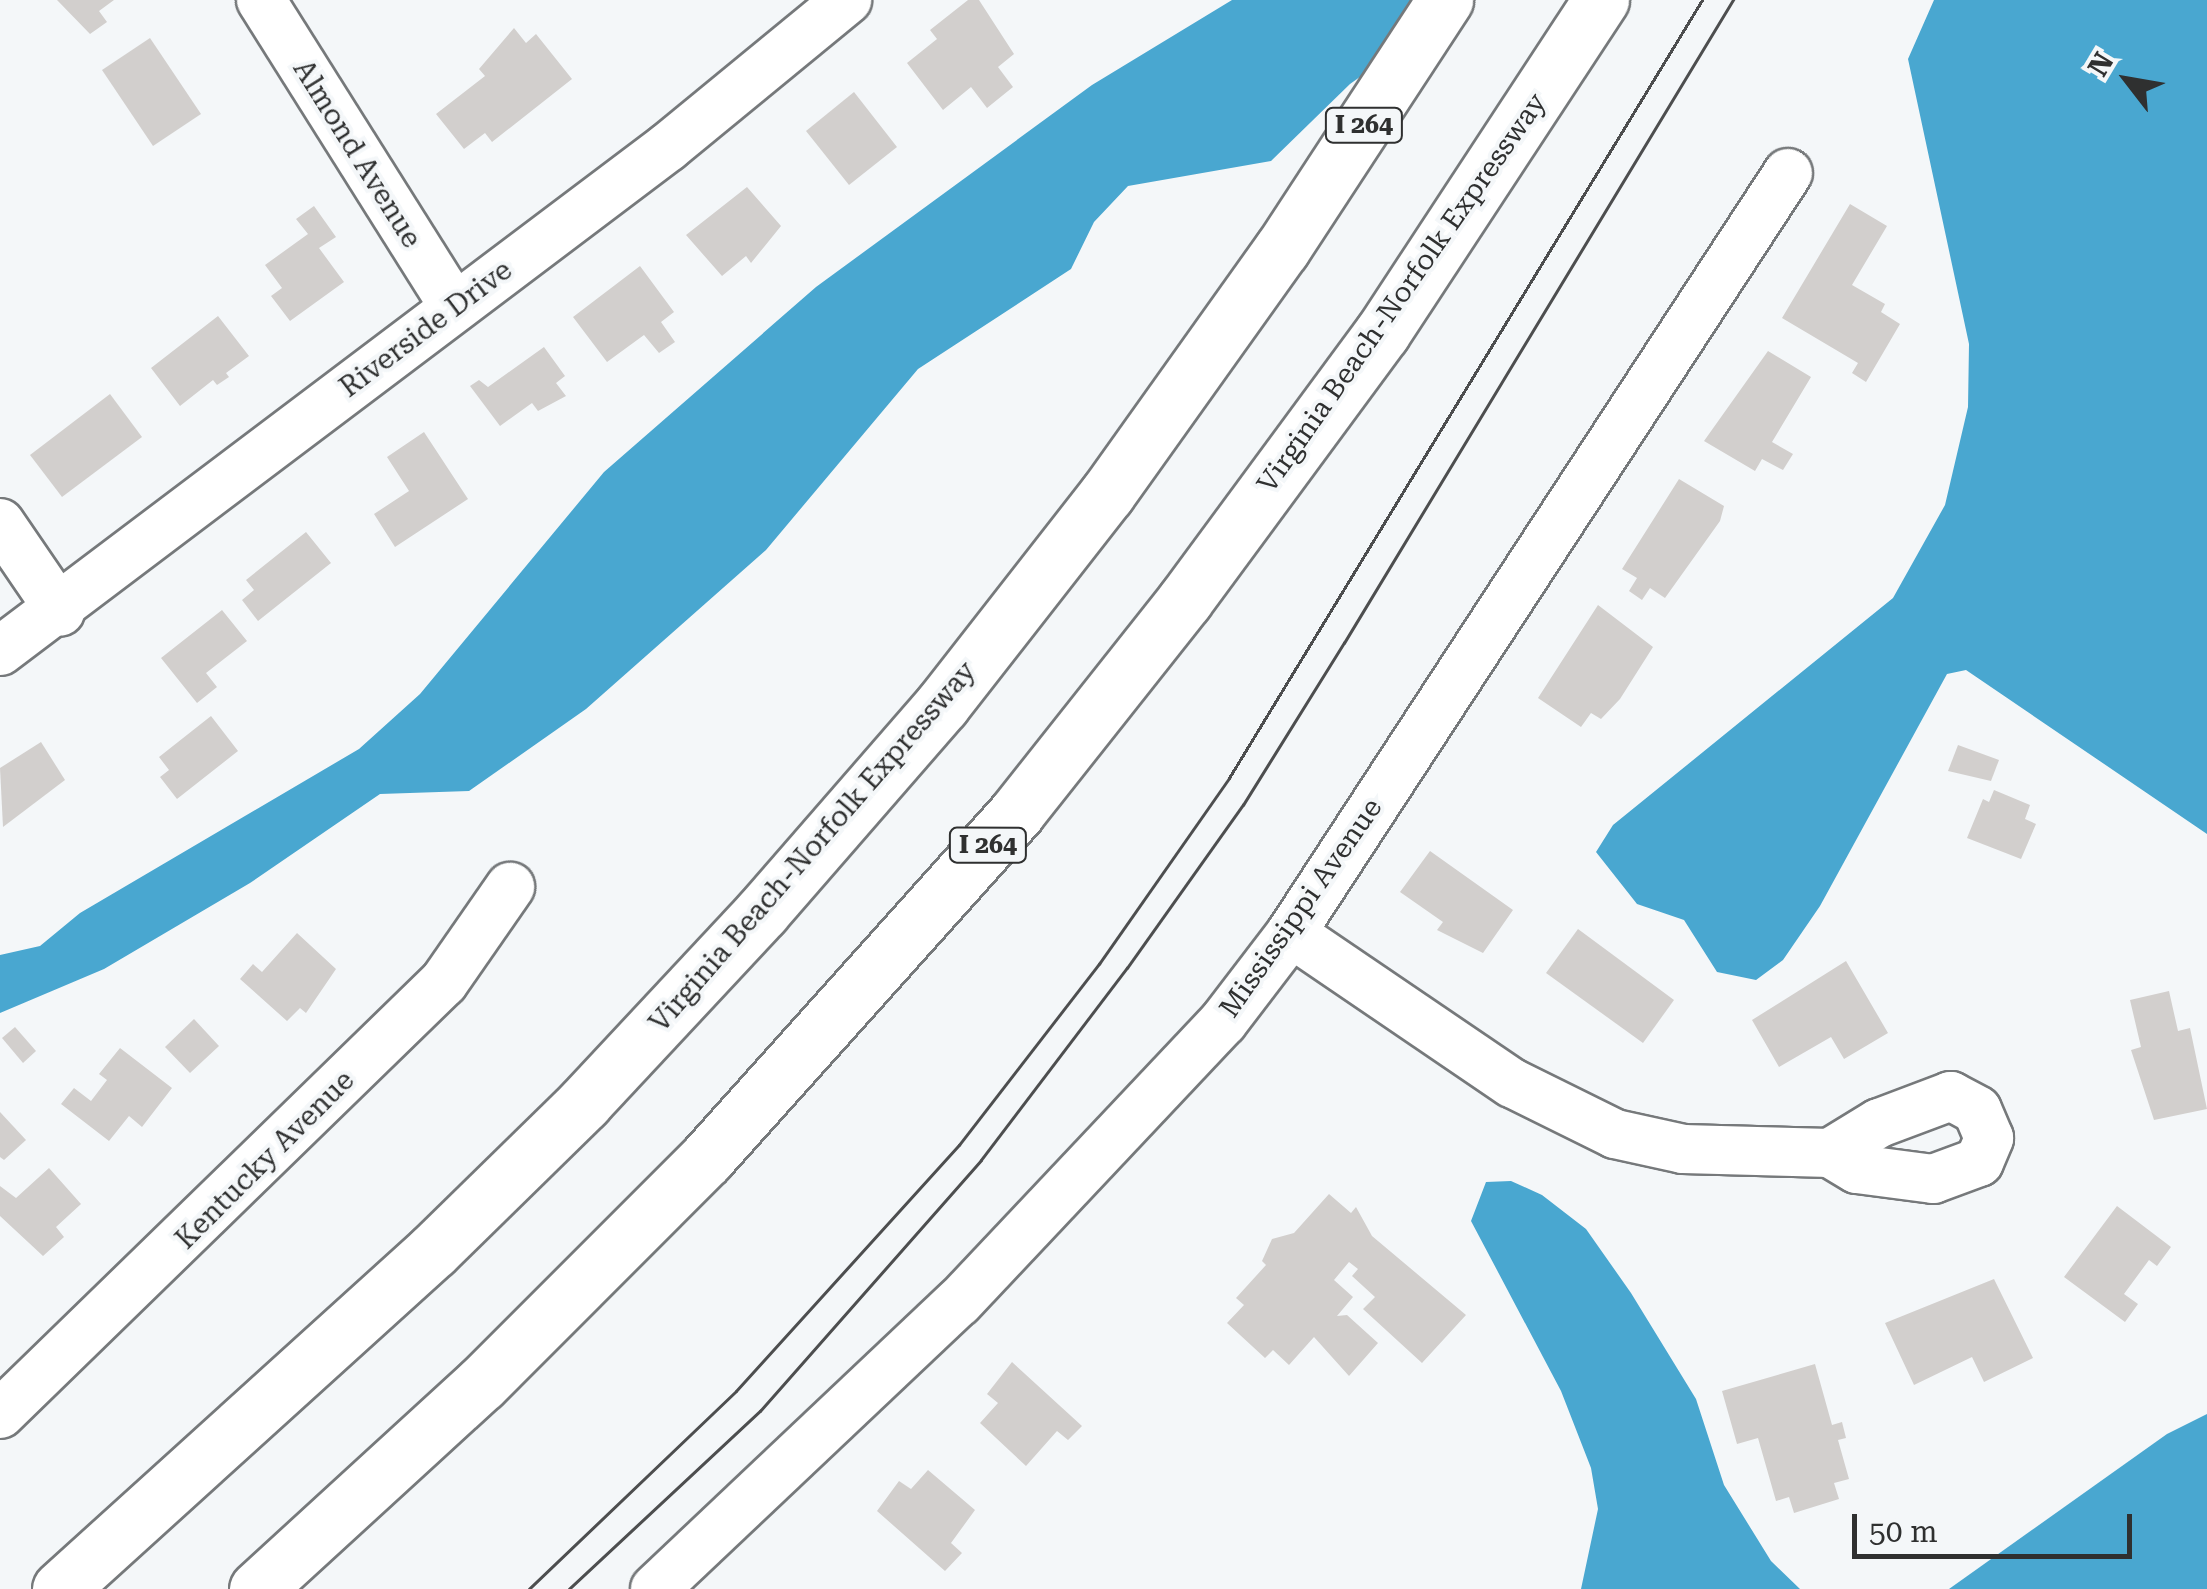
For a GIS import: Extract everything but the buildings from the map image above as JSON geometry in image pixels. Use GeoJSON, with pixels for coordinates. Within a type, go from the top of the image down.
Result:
{"type":"FeatureCollection","features":[{"type":"Feature","properties":{"kind":"highway","name":"Virginia Beach-Norfolk Expressway"},"geometry":{"type":"LineString","coordinates":[[60,1589],[434,1250],[584,1103],[762,912],[1037,584],[1282,249],[1445,0]]}},
{"type":"Feature","properties":{"kind":"highway","name":"Virginia Beach-Norfolk Expressway"},"geometry":{"type":"LineString","coordinates":[[257,1589],[482,1383],[706,1159],[1017,812],[1185,600],[1382,333],[1601,0]]}},
{"type":"Feature","properties":{"kind":"street","name":"Almond Avenue"},"geometry":{"type":"LineString","coordinates":[[261,0],[454,307]]}},
{"type":"Feature","properties":{"kind":"street","name":"Riverside Drive"},"geometry":{"type":"LineString","coordinates":[[0,651],[60,611],[668,147],[847,0]]}},
{"type":"Feature","properties":{"kind":"street","name":"Mississippi Avenue"},"geometry":{"type":"LineString","coordinates":[[655,1589],[959,1302],[1223,1022],[1291,933],[1788,173]]}},
{"type":"Feature","properties":{"kind":"street"},"geometry":{"type":"LineString","coordinates":[[0,524],[60,611]]}},
{"type":"Feature","properties":{"kind":"street","name":"Kentucky Avenue"},"geometry":{"type":"LineString","coordinates":[[0,1414],[444,982],[510,887]]}},
{"type":"Feature","properties":{"kind":"street"},"geometry":{"type":"LineString","coordinates":[[1291,933],[1512,1083],[1616,1134],[1684,1149],[1830,1153]]}},
{"type":"Feature","properties":{"kind":"water"},"geometry":{"type":"Polygon","coordinates":[[[1232,0],[1453,0],[1420,34],[1350,84],[1271,161],[1128,186],[1094,222],[1071,269],[918,369],[766,550],[586,709],[469,791],[380,794],[250,883],[104,969],[0,1013],[0,955],[40,946],[80,913],[359,749],[420,694],[604,472],[816,287],[1092,85],[1232,0]]]}},
{"type":"Feature","properties":{"kind":"water"},"geometry":{"type":"Polygon","coordinates":[[[1934,0],[2207,0],[2207,834],[1966,670],[1947,674],[1820,906],[1783,960],[1756,980],[1717,972],[1684,920],[1637,904],[1596,852],[1613,825],[1893,598],[1945,505],[1968,407],[1969,344],[1908,59],[1934,0]]]}},
{"type":"Feature","properties":{"kind":"water"},"geometry":{"type":"Polygon","coordinates":[[[1511,1181],[1542,1195],[1586,1229],[1631,1293],[1696,1399],[1724,1485],[1771,1561],[1800,1589],[1581,1589],[1598,1509],[1591,1468],[1561,1391],[1471,1221],[1486,1182],[1511,1181]]]}},
{"type":"Feature","properties":{"kind":"water"},"geometry":{"type":"Polygon","coordinates":[[[2207,1414],[2207,1589],[1949,1589],[2167,1434],[2207,1414]]]}},
{"type":"Feature","properties":{"kind":"tram line"},"geometry":{"type":"LineString","coordinates":[[529,1589],[736,1391],[959,1145],[1099,964],[1229,778],[1702,0]]}},
{"type":"Feature","properties":{"kind":"tram line"},"geometry":{"type":"LineString","coordinates":[[569,1589],[760,1411],[981,1160],[1127,968],[1243,805],[1733,0]]}}]}
